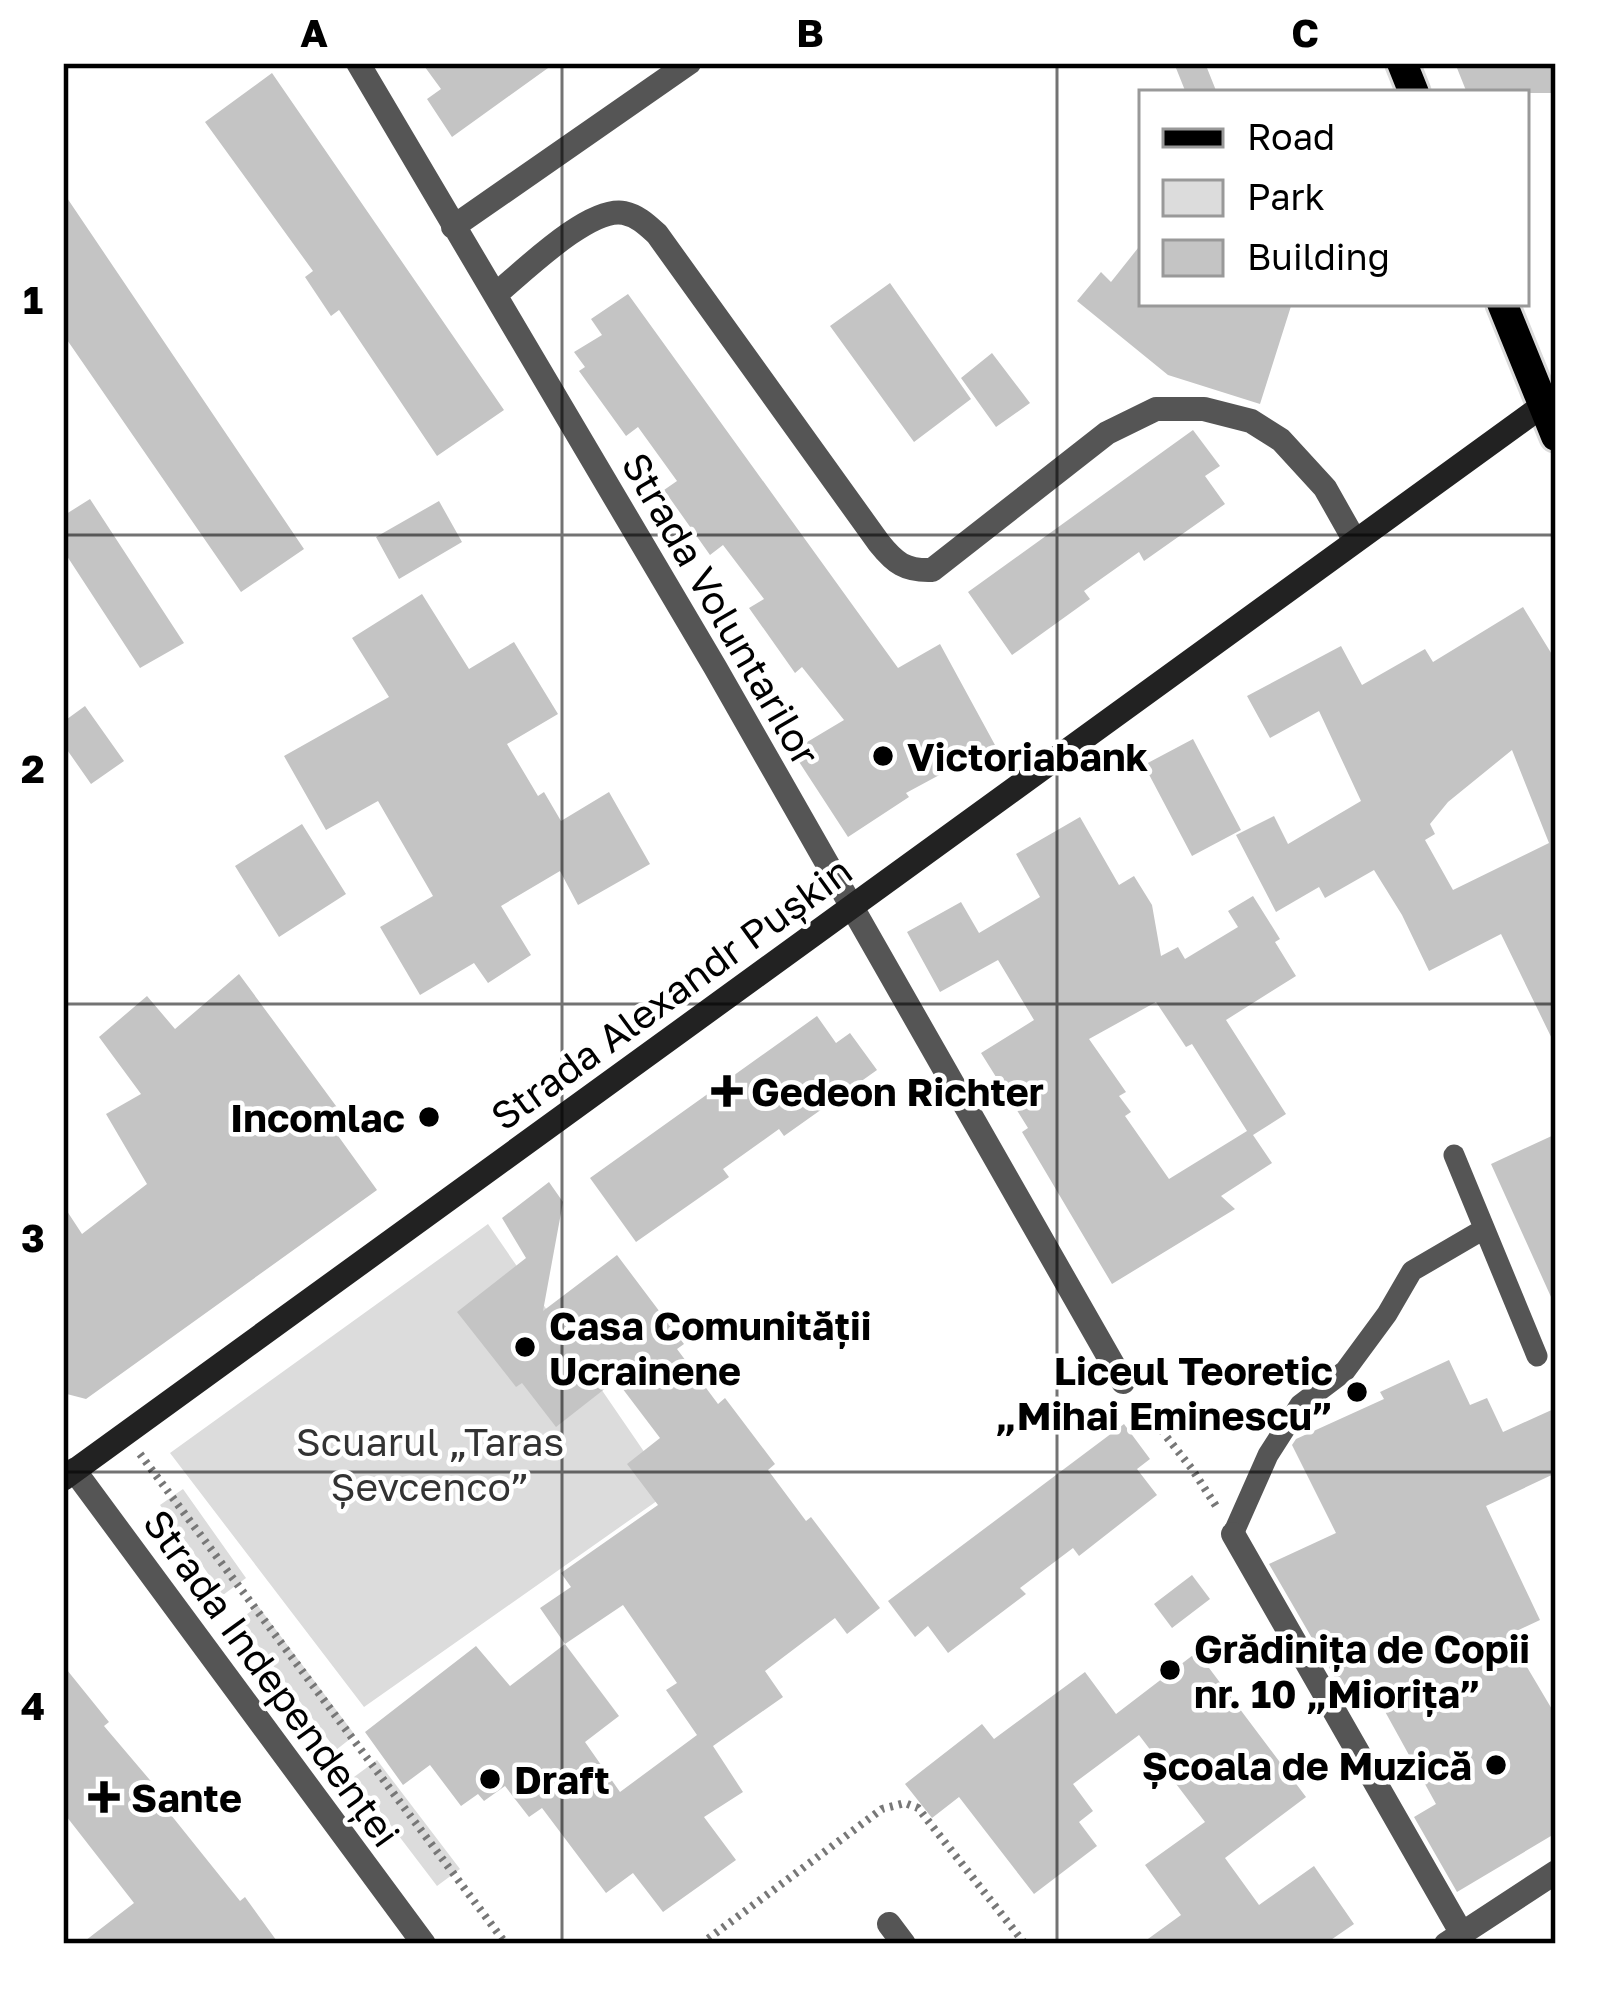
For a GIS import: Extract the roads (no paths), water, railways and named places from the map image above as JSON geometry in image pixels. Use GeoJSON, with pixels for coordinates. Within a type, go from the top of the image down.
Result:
{"type":"FeatureCollection","features":[{"type":"Feature","properties":{"kind":"main road"},"geometry":{"type":"LineString","coordinates":[[1503,306],[1549,402],[1556,436]]}},
{"type":"Feature","properties":{"kind":"street","name":"Strada Voluntarilor"},"geometry":{"type":"LineString","coordinates":[[358,63],[852,906],[1123,1382]]}},
{"type":"Feature","properties":{"kind":"street"},"geometry":{"type":"LineString","coordinates":[[453,227],[689,63]]}},
{"type":"Feature","properties":{"kind":"street"},"geometry":{"type":"LineString","coordinates":[[494,296],[578,228],[602,215],[621,212],[642,220],[670,250],[879,543],[896,563],[913,571],[932,570],[1107,433],[1156,409],[1204,409],[1251,421],[1281,440],[1325,488],[1355,541]]}},
{"type":"Feature","properties":{"kind":"street","name":"Strada Alexandr Pușkin"},"geometry":{"type":"LineString","coordinates":[[67,1468],[125,1434],[1549,402]]}},
{"type":"Feature","properties":{"kind":"street","name":"Strada Independenței"},"geometry":{"type":"LineString","coordinates":[[67,1468],[424,1944]]}},
{"type":"Feature","properties":{"kind":"street"},"geometry":{"type":"LineString","coordinates":[[1233,1534],[1454,1939],[1556,1872]]}},
{"type":"Feature","properties":{"kind":"lane"},"geometry":{"type":"LineString","coordinates":[[1454,1155],[1537,1356]]}},
{"type":"Feature","properties":{"kind":"lane"},"geometry":{"type":"LineString","coordinates":[[1233,1534],[1268,1455],[1300,1406],[1345,1371],[1388,1314],[1412,1270],[1484,1228]]}},
{"type":"Feature","properties":{"kind":"place","name":"Victoriabank"},"geometry":{"type":"Point","coordinates":[883,756]}},
{"type":"Feature","properties":{"kind":"place","name":"Gedeon Richter"},"geometry":{"type":"Point","coordinates":[727,1091]}},
{"type":"Feature","properties":{"kind":"place","name":"Incomlac"},"geometry":{"type":"Point","coordinates":[429,1117]}},
{"type":"Feature","properties":{"kind":"place","name":"Casa Comunității Ucrainene"},"geometry":{"type":"Point","coordinates":[525,1347]}},
{"type":"Feature","properties":{"kind":"place","name":"Liceul Teoretic „Mihai Eminescu”"},"geometry":{"type":"Point","coordinates":[1357,1392]}},
{"type":"Feature","properties":{"kind":"place","name":"Grădinița de Copii nr. 10 „Miorița”"},"geometry":{"type":"Point","coordinates":[1170,1670]}},
{"type":"Feature","properties":{"kind":"place","name":"Școala de Muzică"},"geometry":{"type":"Point","coordinates":[1496,1765]}},
{"type":"Feature","properties":{"kind":"place","name":"Draft"},"geometry":{"type":"Point","coordinates":[490,1779]}},
{"type":"Feature","properties":{"kind":"place","name":"Sante"},"geometry":{"type":"Point","coordinates":[104,1797]}},
{"type":"Feature","properties":{"kind":"park label","name":"Scuarul „Taras Șevcenco”"},"geometry":{"type":"Point","coordinates":[430,1464]}}]}
